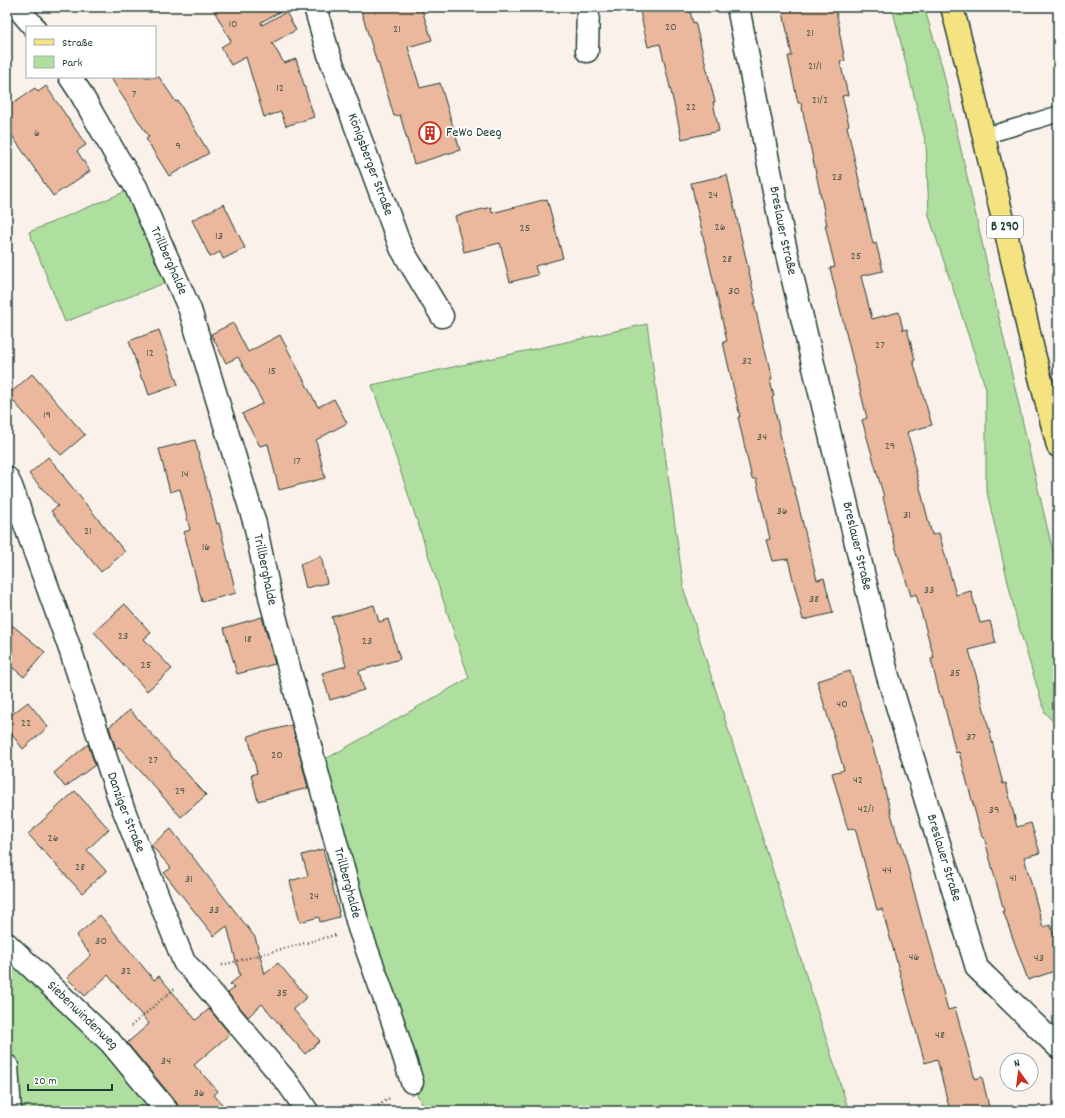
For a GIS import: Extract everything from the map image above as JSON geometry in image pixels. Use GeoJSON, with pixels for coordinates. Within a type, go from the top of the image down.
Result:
{"type":"FeatureCollection","features":[{"type":"Feature","properties":{"kind":"main road","name":"B 290"},"geometry":{"type":"LineString","coordinates":[[952,7],[972,81],[1034,354],[1058,446]]}},
{"type":"Feature","properties":{"kind":"street"},"geometry":{"type":"LineString","coordinates":[[17,7],[33,26]]}},
{"type":"Feature","properties":{"kind":"street","name":"Königsberger Straße"},"geometry":{"type":"LineString","coordinates":[[315,7],[328,52],[401,248],[442,316]]}},
{"type":"Feature","properties":{"kind":"street"},"geometry":{"type":"LineString","coordinates":[[587,51],[588,7]]}},
{"type":"Feature","properties":{"kind":"street","name":"Breslauer Straße"},"geometry":{"type":"LineString","coordinates":[[738,7],[784,242],[887,673],[976,968],[1058,1047]]}},
{"type":"Feature","properties":{"kind":"street","name":"Trillberghalde"},"geometry":{"type":"LineString","coordinates":[[71,78],[136,187],[190,310],[255,524],[271,601],[359,928],[392,1019],[412,1082]]}},
{"type":"Feature","properties":{"kind":"street","name":"Danziger Straße"},"geometry":{"type":"LineString","coordinates":[[7,478],[70,649],[119,798],[184,962],[290,1086],[307,1111]]}},
{"type":"Feature","properties":{"kind":"street","name":"Siebenwindenweg"},"geometry":{"type":"LineString","coordinates":[[7,944],[111,1043],[167,1111]]}},
{"type":"Feature","properties":{"kind":"street"},"geometry":{"type":"LineString","coordinates":[[7,1066],[10,1111]]}},
{"type":"Feature","properties":{"kind":"lane"},"geometry":{"type":"LineString","coordinates":[[984,136],[1058,114]]}},
{"type":"Feature","properties":{"kind":"green space"},"geometry":{"type":"Polygon","coordinates":[[[892,7],[924,7],[942,66],[1058,573],[1058,727],[1045,713],[1017,621],[986,488],[986,389],[929,216],[926,144],[892,7]]]}},
{"type":"Feature","properties":{"kind":"green space"},"geometry":{"type":"Polygon","coordinates":[[[136,187],[177,278],[65,322],[29,232],[136,187]]]}},
{"type":"Feature","properties":{"kind":"green space"},"geometry":{"type":"Polygon","coordinates":[[[647,324],[684,590],[849,1111],[424,1111],[412,1082],[315,765],[469,678],[372,385],[647,324]]]}},
{"type":"Feature","properties":{"kind":"green space"},"geometry":{"type":"Polygon","coordinates":[[[7,944],[167,1111],[10,1111],[7,1066],[7,944]]]}},
{"type":"Feature","properties":{"kind":"building"},"geometry":{"type":"Polygon","coordinates":[[[212,7],[289,7],[261,22],[262,25],[286,12],[296,30],[272,43],[284,63],[296,59],[314,117],[286,126],[281,112],[264,117],[246,57],[231,65],[221,47],[231,41],[212,7]]]}},
{"type":"Feature","properties":{"kind":"building"},"geometry":{"type":"Polygon","coordinates":[[[360,7],[421,7],[432,40],[408,47],[420,88],[440,83],[460,150],[414,164],[400,115],[394,116],[360,7]]]}},
{"type":"Feature","properties":{"kind":"building"},"geometry":{"type":"Polygon","coordinates":[[[639,7],[689,7],[693,23],[695,22],[715,102],[713,102],[719,131],[682,139],[660,44],[648,47],[639,7]]]}},
{"type":"Feature","properties":{"kind":"building"},"geometry":{"type":"Polygon","coordinates":[[[782,7],[835,7],[845,61],[840,62],[848,95],[842,96],[849,125],[847,126],[873,244],[876,243],[883,271],[861,276],[872,319],[899,312],[903,330],[907,329],[915,360],[913,361],[932,425],[907,432],[915,459],[913,460],[932,535],[939,533],[956,595],[971,591],[980,623],[990,621],[996,643],[969,650],[1003,784],[1006,783],[1017,827],[1031,823],[1040,853],[1024,857],[1043,927],[1050,925],[1058,946],[1058,970],[1028,980],[1003,911],[984,837],[982,837],[959,752],[956,753],[931,659],[934,658],[916,594],[911,596],[894,542],[884,497],[862,420],[867,418],[830,268],[835,267],[825,225],[827,225],[801,103],[798,103],[788,56],[792,56],[782,7]]]}},
{"type":"Feature","properties":{"kind":"building"},"geometry":{"type":"Polygon","coordinates":[[[159,77],[176,102],[178,101],[209,153],[169,176],[146,139],[149,137],[111,78],[159,77]]]}},
{"type":"Feature","properties":{"kind":"building"},"geometry":{"type":"Polygon","coordinates":[[[46,86],[86,145],[77,151],[90,171],[53,196],[7,128],[7,107],[35,88],[38,92],[46,86]]]}},
{"type":"Feature","properties":{"kind":"building"},"geometry":{"type":"Polygon","coordinates":[[[727,175],[772,380],[770,381],[774,396],[772,397],[785,456],[817,580],[824,578],[833,613],[803,620],[788,559],[772,561],[766,540],[770,539],[756,479],[752,479],[738,417],[740,417],[723,342],[727,341],[691,183],[727,175]]]}},
{"type":"Feature","properties":{"kind":"building"},"geometry":{"type":"Polygon","coordinates":[[[547,199],[563,258],[535,266],[538,275],[510,282],[500,243],[464,252],[455,216],[491,207],[492,213],[547,199]]]}},
{"type":"Feature","properties":{"kind":"building"},"geometry":{"type":"Polygon","coordinates":[[[224,204],[245,248],[223,259],[220,252],[210,257],[192,220],[224,204]]]}},
{"type":"Feature","properties":{"kind":"building"},"geometry":{"type":"Polygon","coordinates":[[[233,323],[248,352],[280,335],[318,407],[334,399],[347,423],[316,440],[325,478],[279,490],[268,444],[260,446],[242,414],[263,403],[238,357],[226,363],[211,334],[233,323]]]}},
{"type":"Feature","properties":{"kind":"building"},"geometry":{"type":"Polygon","coordinates":[[[159,330],[178,385],[149,395],[144,380],[142,380],[129,341],[159,330]]]}},
{"type":"Feature","properties":{"kind":"building"},"geometry":{"type":"Polygon","coordinates":[[[32,374],[85,435],[61,455],[8,395],[32,374]]]}},
{"type":"Feature","properties":{"kind":"building"},"geometry":{"type":"Polygon","coordinates":[[[195,440],[217,524],[219,523],[236,593],[202,602],[184,532],[190,530],[180,489],[170,492],[159,449],[195,440]]]}},
{"type":"Feature","properties":{"kind":"building"},"geometry":{"type":"Polygon","coordinates":[[[48,457],[125,552],[101,572],[51,511],[58,506],[29,474],[48,457]]]}},
{"type":"Feature","properties":{"kind":"building"},"geometry":{"type":"Polygon","coordinates":[[[321,556],[327,583],[306,588],[300,564],[321,556]]]}},
{"type":"Feature","properties":{"kind":"building"},"geometry":{"type":"Polygon","coordinates":[[[125,604],[151,633],[144,639],[172,669],[147,691],[94,632],[125,604]]]}},
{"type":"Feature","properties":{"kind":"building"},"geometry":{"type":"Polygon","coordinates":[[[374,605],[379,622],[388,619],[400,659],[359,671],[364,690],[330,700],[322,673],[346,666],[332,617],[374,605]]]}},
{"type":"Feature","properties":{"kind":"building"},"geometry":{"type":"Polygon","coordinates":[[[262,617],[275,664],[237,674],[224,628],[262,617]]]}},
{"type":"Feature","properties":{"kind":"building"},"geometry":{"type":"Polygon","coordinates":[[[7,621],[45,652],[24,677],[7,663],[7,621]]]}},
{"type":"Feature","properties":{"kind":"building"},"geometry":{"type":"Polygon","coordinates":[[[850,671],[877,761],[899,843],[901,842],[924,929],[926,929],[948,1010],[955,1008],[975,1079],[982,1077],[990,1111],[950,1111],[937,1059],[925,1063],[882,909],[877,910],[855,828],[848,830],[832,773],[844,770],[817,681],[850,671]]]}},
{"type":"Feature","properties":{"kind":"building"},"geometry":{"type":"Polygon","coordinates":[[[28,702],[48,727],[23,749],[7,728],[7,718],[28,702]]]}},
{"type":"Feature","properties":{"kind":"building"},"geometry":{"type":"Polygon","coordinates":[[[130,710],[206,795],[181,817],[119,747],[116,749],[109,727],[130,710]]]}},
{"type":"Feature","properties":{"kind":"building"},"geometry":{"type":"Polygon","coordinates":[[[292,725],[308,788],[258,801],[251,775],[257,773],[248,736],[292,725]]]}},
{"type":"Feature","properties":{"kind":"building"},"geometry":{"type":"Polygon","coordinates":[[[88,744],[95,765],[65,787],[54,773],[88,744]]]}},
{"type":"Feature","properties":{"kind":"building"},"geometry":{"type":"Polygon","coordinates":[[[75,791],[109,829],[87,850],[106,871],[82,893],[28,834],[75,791]]]}},
{"type":"Feature","properties":{"kind":"building"},"geometry":{"type":"Polygon","coordinates":[[[171,829],[255,937],[265,974],[278,963],[307,997],[293,1009],[320,1041],[305,1054],[262,1004],[248,1017],[228,993],[234,988],[230,984],[240,976],[227,926],[214,936],[164,873],[171,868],[151,845],[171,829]]]}},
{"type":"Feature","properties":{"kind":"building"},"geometry":{"type":"Polygon","coordinates":[[[323,849],[339,917],[320,922],[319,917],[300,922],[290,881],[308,876],[302,855],[323,849]]]}},
{"type":"Feature","properties":{"kind":"building"},"geometry":{"type":"Polygon","coordinates":[[[100,915],[154,980],[159,976],[196,1020],[209,1009],[230,1034],[194,1065],[218,1091],[214,1095],[228,1111],[179,1111],[177,1103],[127,1043],[149,1024],[108,975],[85,996],[67,978],[91,955],[76,936],[100,915]]]}},
{"type":"Feature","properties":{"kind":"place","name":"FeWo Deeg"},"geometry":{"type":"Point","coordinates":[430,133]}}]}
